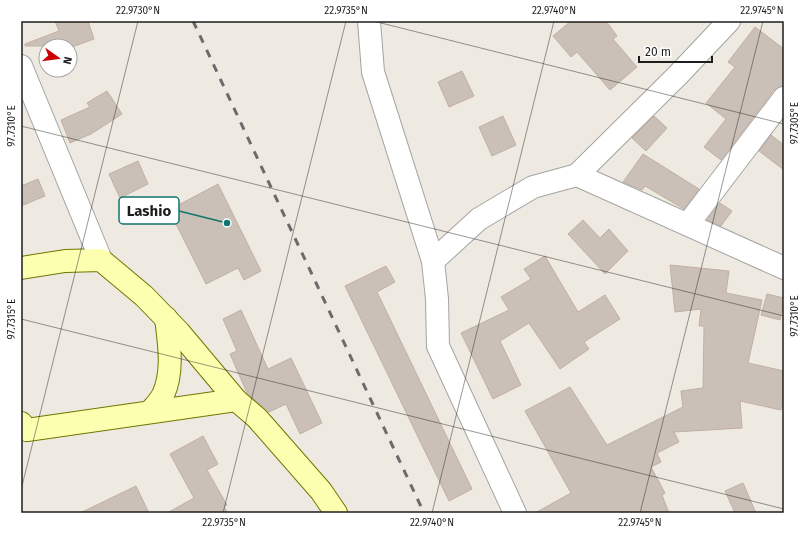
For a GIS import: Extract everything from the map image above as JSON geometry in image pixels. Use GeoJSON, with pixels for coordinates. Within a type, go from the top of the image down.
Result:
{"type":"FeatureCollection","features":[{"type":"Feature","properties":{"kind":"street"},"geometry":{"type":"LineString","coordinates":[[369,21],[373,72],[433,261],[437,299],[438,346],[515,513]]}},
{"type":"Feature","properties":{"kind":"street"},"geometry":{"type":"LineString","coordinates":[[433,261],[479,219],[533,186],[577,175],[678,75],[728,21]]}},
{"type":"Feature","properties":{"kind":"street"},"geometry":{"type":"LineString","coordinates":[[21,66],[101,260],[144,296],[166,318],[236,400],[256,418],[321,491],[336,513]]}},
{"type":"Feature","properties":{"kind":"street"},"geometry":{"type":"LineString","coordinates":[[688,224],[784,98]]}},
{"type":"Feature","properties":{"kind":"street"},"geometry":{"type":"LineString","coordinates":[[577,175],[784,268]]}},
{"type":"Feature","properties":{"kind":"street"},"geometry":{"type":"LineString","coordinates":[[21,268],[65,261],[101,260]]}},
{"type":"Feature","properties":{"kind":"street"},"geometry":{"type":"LineString","coordinates":[[150,412],[163,396],[168,378],[170,351],[166,318]]}},
{"type":"Feature","properties":{"kind":"street"},"geometry":{"type":"LineString","coordinates":[[21,423],[27,430],[236,400]]}},
{"type":"Feature","properties":{"kind":"building"},"geometry":{"type":"Polygon","coordinates":[[[55,21],[88,21],[94,39],[78,45],[78,38],[41,38],[59,31],[55,21]]]}},
{"type":"Feature","properties":{"kind":"building"},"geometry":{"type":"Polygon","coordinates":[[[571,21],[606,21],[617,36],[613,39],[637,67],[610,90],[577,52],[571,57],[553,36],[571,21]]]}},
{"type":"Feature","properties":{"kind":"building"},"geometry":{"type":"Polygon","coordinates":[[[755,27],[784,49],[784,86],[774,90],[721,160],[704,147],[726,119],[706,103],[735,67],[728,62],[755,27]]]}},
{"type":"Feature","properties":{"kind":"building"},"geometry":{"type":"Polygon","coordinates":[[[38,39],[38,46],[25,46],[25,44],[38,39]]]}},
{"type":"Feature","properties":{"kind":"building"},"geometry":{"type":"Polygon","coordinates":[[[462,71],[474,96],[449,107],[438,82],[462,71]]]}},
{"type":"Feature","properties":{"kind":"building"},"geometry":{"type":"Polygon","coordinates":[[[107,91],[122,114],[91,134],[70,143],[61,120],[90,107],[87,103],[107,91]]]}},
{"type":"Feature","properties":{"kind":"building"},"geometry":{"type":"Polygon","coordinates":[[[503,116],[516,145],[492,156],[479,127],[503,116]]]}},
{"type":"Feature","properties":{"kind":"building"},"geometry":{"type":"Polygon","coordinates":[[[654,116],[667,128],[646,151],[632,138],[654,116]]]}},
{"type":"Feature","properties":{"kind":"building"},"geometry":{"type":"Polygon","coordinates":[[[771,135],[784,145],[784,170],[759,151],[771,135]]]}},
{"type":"Feature","properties":{"kind":"building"},"geometry":{"type":"Polygon","coordinates":[[[643,154],[699,189],[684,209],[645,186],[642,190],[623,182],[643,154]]]}},
{"type":"Feature","properties":{"kind":"building"},"geometry":{"type":"Polygon","coordinates":[[[138,161],[148,184],[120,198],[109,174],[138,161]]]}},
{"type":"Feature","properties":{"kind":"building"},"geometry":{"type":"Polygon","coordinates":[[[38,179],[45,196],[21,206],[21,186],[38,179]]]}},
{"type":"Feature","properties":{"kind":"building"},"geometry":{"type":"Polygon","coordinates":[[[218,184],[261,271],[244,280],[238,268],[206,284],[169,210],[218,184]]]}},
{"type":"Feature","properties":{"kind":"building"},"geometry":{"type":"Polygon","coordinates":[[[720,203],[732,211],[721,226],[707,220],[720,203]]]}},
{"type":"Feature","properties":{"kind":"building"},"geometry":{"type":"Polygon","coordinates":[[[583,220],[600,238],[609,229],[628,251],[605,274],[568,234],[583,220]]]}},
{"type":"Feature","properties":{"kind":"building"},"geometry":{"type":"Polygon","coordinates":[[[545,256],[578,312],[605,295],[620,319],[584,342],[589,349],[560,369],[529,323],[500,341],[521,385],[493,399],[461,333],[509,310],[501,297],[531,279],[524,269],[545,256]]]}},
{"type":"Feature","properties":{"kind":"building"},"geometry":{"type":"Polygon","coordinates":[[[670,265],[729,271],[726,293],[762,300],[748,363],[784,371],[784,396],[781,410],[740,401],[742,428],[674,432],[679,442],[657,453],[661,462],[651,467],[665,493],[662,495],[669,513],[535,513],[571,493],[525,411],[570,387],[607,445],[683,407],[681,391],[703,388],[704,326],[699,326],[701,309],[675,312],[670,265]]]}},
{"type":"Feature","properties":{"kind":"building"},"geometry":{"type":"Polygon","coordinates":[[[386,266],[395,282],[377,292],[472,489],[449,501],[345,286],[386,266]]]}},
{"type":"Feature","properties":{"kind":"building"},"geometry":{"type":"Polygon","coordinates":[[[767,294],[784,298],[780,320],[761,315],[767,294]]]}},
{"type":"Feature","properties":{"kind":"building"},"geometry":{"type":"Polygon","coordinates":[[[241,310],[268,369],[291,358],[322,423],[300,434],[286,404],[269,412],[247,393],[230,354],[237,351],[223,319],[241,310]]]}},
{"type":"Feature","properties":{"kind":"building"},"geometry":{"type":"Polygon","coordinates":[[[203,436],[218,464],[207,470],[227,505],[224,507],[228,513],[167,513],[194,498],[170,454],[203,436]]]}},
{"type":"Feature","properties":{"kind":"building"},"geometry":{"type":"Polygon","coordinates":[[[743,483],[756,513],[735,513],[725,491],[743,483]]]}},
{"type":"Feature","properties":{"kind":"building"},"geometry":{"type":"Polygon","coordinates":[[[136,486],[149,513],[80,513],[136,486]]]}},
{"type":"Feature","properties":{"kind":"railway"},"geometry":{"type":"LineString","coordinates":[[193,21],[424,513]]}},
{"type":"Feature","properties":{"kind":"place","name":"Lashio"},"geometry":{"type":"Point","coordinates":[227,223]}}]}
